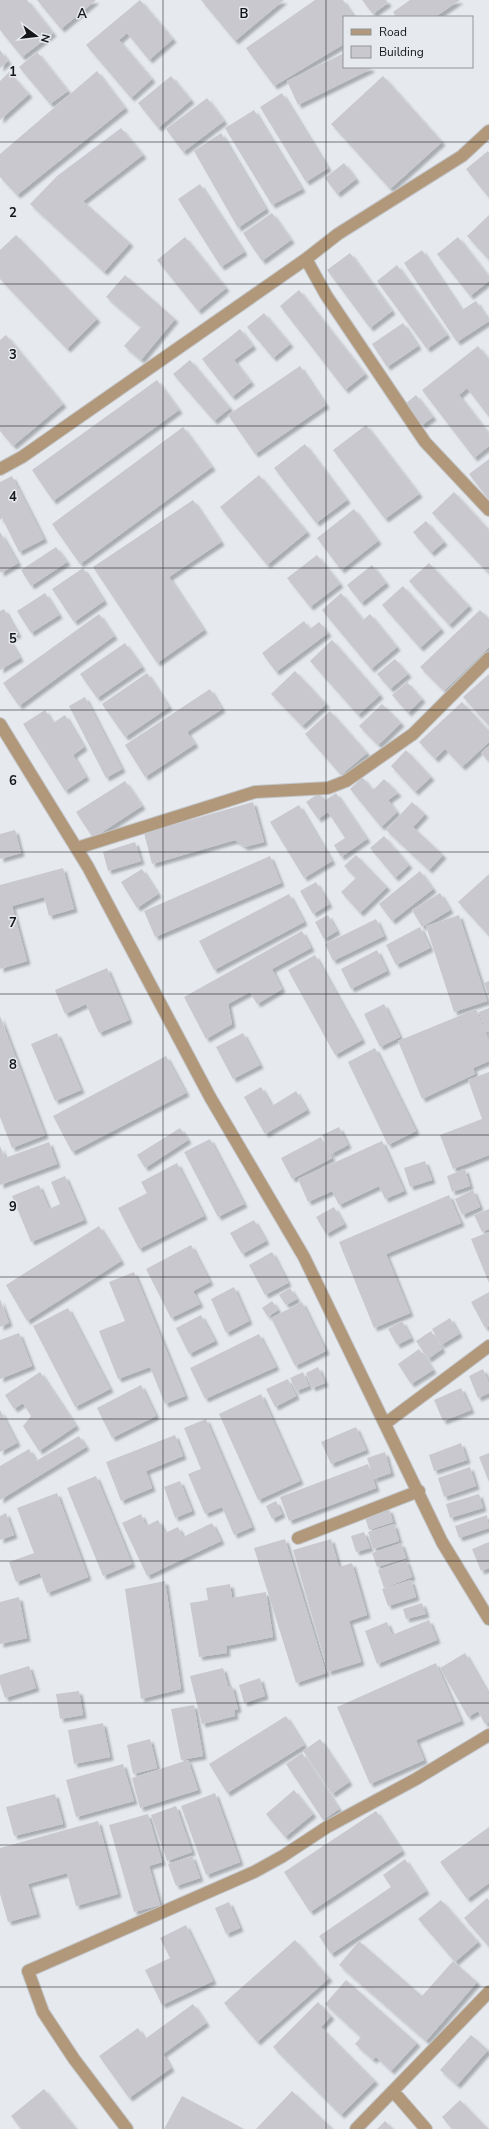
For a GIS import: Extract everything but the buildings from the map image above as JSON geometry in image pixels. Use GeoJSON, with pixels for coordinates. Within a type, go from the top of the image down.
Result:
{"type":"FeatureCollection","features":[{"type":"Feature","properties":{"kind":"street"},"geometry":{"type":"LineString","coordinates":[[0,469],[22,457],[306,259],[338,234],[462,156],[489,131]]}},
{"type":"Feature","properties":{"kind":"street"},"geometry":{"type":"LineString","coordinates":[[306,259],[326,295],[425,442],[489,510]]}},
{"type":"Feature","properties":{"kind":"street"},"geometry":{"type":"LineString","coordinates":[[77,848],[255,792],[328,788],[346,782],[413,734],[489,658]]}},
{"type":"Feature","properties":{"kind":"street"},"geometry":{"type":"LineString","coordinates":[[0,724],[77,848],[210,1097],[304,1257],[419,1491],[442,1542],[489,1619]]}},
{"type":"Feature","properties":{"kind":"street"},"geometry":{"type":"LineString","coordinates":[[386,1423],[489,1346]]}},
{"type":"Feature","properties":{"kind":"street"},"geometry":{"type":"LineString","coordinates":[[298,1538],[419,1491]]}},
{"type":"Feature","properties":{"kind":"street"},"geometry":{"type":"LineString","coordinates":[[127,2129],[74,2059],[42,2012],[28,1971],[254,1872],[283,1856],[327,1827],[416,1779],[489,1735]]}},
{"type":"Feature","properties":{"kind":"street"},"geometry":{"type":"LineString","coordinates":[[356,2129],[489,1992]]}},
{"type":"Feature","properties":{"kind":"street"},"geometry":{"type":"LineString","coordinates":[[393,2091],[426,2129]]}}]}
